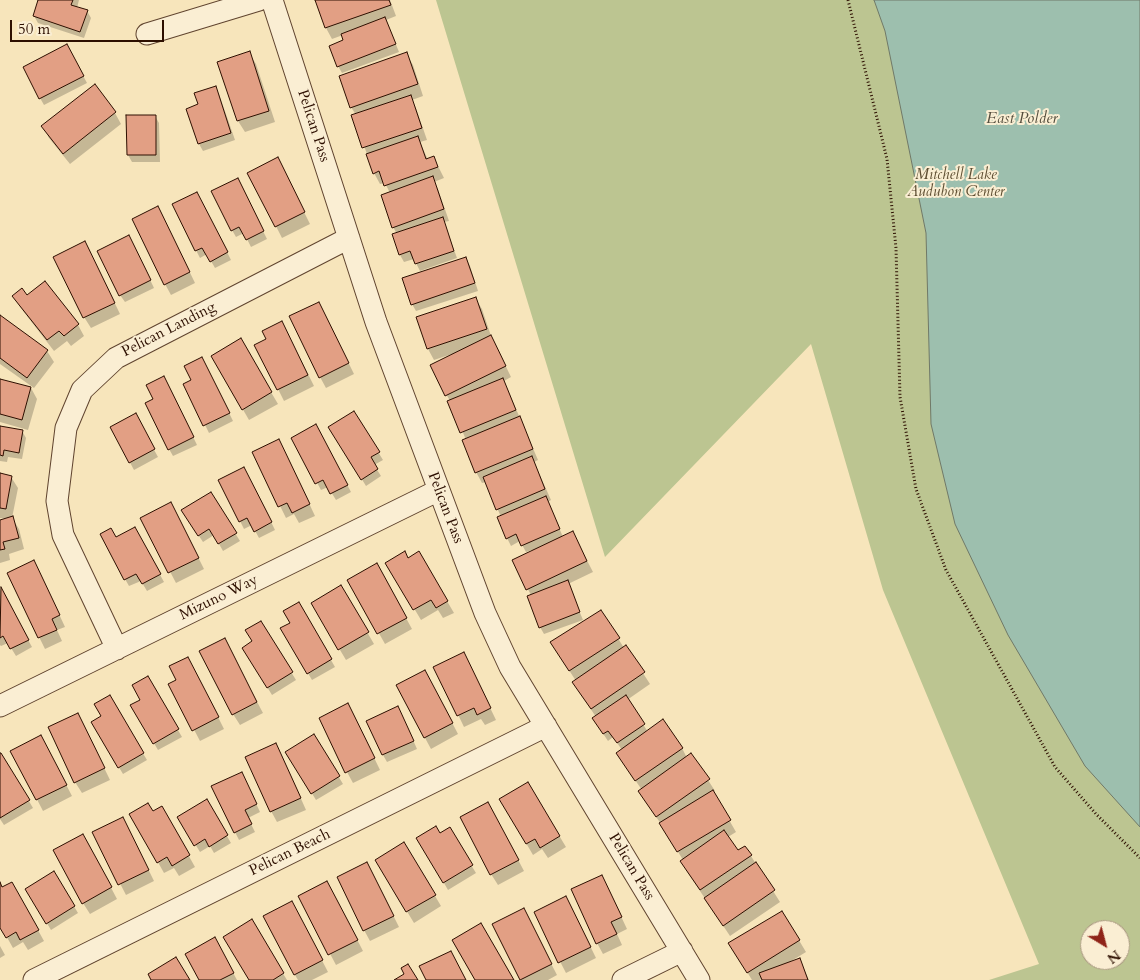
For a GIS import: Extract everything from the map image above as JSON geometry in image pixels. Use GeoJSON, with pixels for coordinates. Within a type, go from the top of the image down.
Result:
{"type":"FeatureCollection","features":[{"type":"Feature","properties":{"kind":"street"},"geometry":{"type":"LineString","coordinates":[[148,34],[259,0]]}},
{"type":"Feature","properties":{"kind":"street","name":"Pelican Pass"},"geometry":{"type":"LineString","coordinates":[[272,0],[376,322],[485,613],[510,667],[699,980]]}},
{"type":"Feature","properties":{"kind":"street","name":"Pelican Landing"},"geometry":{"type":"LineString","coordinates":[[117,649],[63,535],[57,501],[66,428],[82,390],[116,358],[349,238]]}},
{"type":"Feature","properties":{"kind":"street","name":"Mizuno Way"},"geometry":{"type":"LineString","coordinates":[[0,706],[439,490]]}},
{"type":"Feature","properties":{"kind":"street","name":"Pelican Beach"},"geometry":{"type":"LineString","coordinates":[[34,980],[546,726]]}},
{"type":"Feature","properties":{"kind":"street"},"geometry":{"type":"LineString","coordinates":[[623,980],[682,951]]}},
{"type":"Feature","properties":{"kind":"path"},"geometry":{"type":"LineString","coordinates":[[848,0],[887,159],[896,248],[900,397],[916,489],[946,570],[1055,767],[1096,814],[1140,858]]}},
{"type":"Feature","properties":{"kind":"green space","name":"Mitchell Lake Audubon Center"},"geometry":{"type":"Polygon","coordinates":[[[436,0],[1140,0],[1140,980],[989,980],[1039,964],[883,590],[811,344],[605,557],[436,0]]]}},
{"type":"Feature","properties":{"kind":"water","name":"East Polder"},"geometry":{"type":"Polygon","coordinates":[[[874,0],[1140,0],[1140,827],[1085,766],[1008,635],[955,524],[931,424],[926,233],[885,31],[874,0]]]}},
{"type":"Feature","properties":{"kind":"building"},"geometry":{"type":"Polygon","coordinates":[[[38,0],[73,0],[71,5],[88,10],[80,32],[33,16],[38,0]]]}},
{"type":"Feature","properties":{"kind":"building"},"geometry":{"type":"Polygon","coordinates":[[[315,0],[389,0],[391,5],[325,28],[315,0]]]}},
{"type":"Feature","properties":{"kind":"building"},"geometry":{"type":"Polygon","coordinates":[[[385,17],[396,44],[337,67],[329,46],[343,40],[341,34],[385,17]]]}},
{"type":"Feature","properties":{"kind":"building"},"geometry":{"type":"Polygon","coordinates":[[[67,44],[84,76],[39,99],[23,67],[67,44]]]}},
{"type":"Feature","properties":{"kind":"building"},"geometry":{"type":"Polygon","coordinates":[[[250,51],[269,111],[237,121],[217,62],[250,51]]]}},
{"type":"Feature","properties":{"kind":"building"},"geometry":{"type":"Polygon","coordinates":[[[407,52],[418,84],[350,108],[339,76],[407,52]]]}},
{"type":"Feature","properties":{"kind":"building"},"geometry":{"type":"Polygon","coordinates":[[[95,84],[116,112],[63,154],[41,126],[95,84]]]}},
{"type":"Feature","properties":{"kind":"building"},"geometry":{"type":"Polygon","coordinates":[[[216,86],[231,133],[198,144],[186,109],[198,104],[194,93],[216,86]]]}},
{"type":"Feature","properties":{"kind":"building"},"geometry":{"type":"Polygon","coordinates":[[[411,95],[422,128],[362,148],[351,115],[411,95]]]}},
{"type":"Feature","properties":{"kind":"building"},"geometry":{"type":"Polygon","coordinates":[[[126,115],[156,115],[156,155],[127,155],[126,115]]]}},
{"type":"Feature","properties":{"kind":"building"},"geometry":{"type":"Polygon","coordinates":[[[418,136],[426,159],[434,156],[438,167],[384,186],[379,171],[373,174],[366,154],[418,136]]]}},
{"type":"Feature","properties":{"kind":"building"},"geometry":{"type":"Polygon","coordinates":[[[278,157],[305,212],[275,227],[247,173],[278,157]]]}},
{"type":"Feature","properties":{"kind":"building"},"geometry":{"type":"Polygon","coordinates":[[[433,176],[444,209],[392,228],[381,195],[433,176]]]}},
{"type":"Feature","properties":{"kind":"building"},"geometry":{"type":"Polygon","coordinates":[[[238,178],[264,231],[246,240],[239,227],[231,231],[211,191],[238,178]]]}},
{"type":"Feature","properties":{"kind":"building"},"geometry":{"type":"Polygon","coordinates":[[[197,192],[228,252],[210,262],[202,248],[195,251],[172,204],[197,192]]]}},
{"type":"Feature","properties":{"kind":"building"},"geometry":{"type":"Polygon","coordinates":[[[158,206],[190,272],[164,285],[132,219],[158,206]]]}},
{"type":"Feature","properties":{"kind":"building"},"geometry":{"type":"Polygon","coordinates":[[[443,217],[454,251],[415,264],[410,251],[399,255],[392,234],[443,217]]]}},
{"type":"Feature","properties":{"kind":"building"},"geometry":{"type":"Polygon","coordinates":[[[129,235],[151,280],[119,296],[97,251],[129,235]]]}},
{"type":"Feature","properties":{"kind":"building"},"geometry":{"type":"Polygon","coordinates":[[[85,241],[115,303],[83,318],[53,257],[85,241]]]}},
{"type":"Feature","properties":{"kind":"building"},"geometry":{"type":"Polygon","coordinates":[[[466,257],[475,283],[411,305],[402,278],[466,257]]]}},
{"type":"Feature","properties":{"kind":"building"},"geometry":{"type":"Polygon","coordinates":[[[45,281],[79,324],[64,336],[59,331],[47,340],[12,296],[22,288],[27,295],[45,281]]]}},
{"type":"Feature","properties":{"kind":"building"},"geometry":{"type":"Polygon","coordinates":[[[476,297],[487,329],[427,349],[416,317],[476,297]]]}},
{"type":"Feature","properties":{"kind":"building"},"geometry":{"type":"Polygon","coordinates":[[[319,302],[349,363],[319,378],[289,316],[319,302]]]}},
{"type":"Feature","properties":{"kind":"building"},"geometry":{"type":"Polygon","coordinates":[[[0,315],[48,350],[27,378],[0,358],[0,315]]]}},
{"type":"Feature","properties":{"kind":"building"},"geometry":{"type":"Polygon","coordinates":[[[282,321],[308,375],[277,390],[254,345],[266,339],[262,331],[282,321]]]}},
{"type":"Feature","properties":{"kind":"building"},"geometry":{"type":"Polygon","coordinates":[[[491,335],[506,366],[445,396],[430,365],[491,335]]]}},
{"type":"Feature","properties":{"kind":"building"},"geometry":{"type":"Polygon","coordinates":[[[241,338],[272,392],[242,410],[211,356],[241,338]]]}},
{"type":"Feature","properties":{"kind":"building"},"geometry":{"type":"Polygon","coordinates":[[[202,357],[230,413],[203,426],[183,384],[191,380],[184,366],[202,357]]]}},
{"type":"Feature","properties":{"kind":"building"},"geometry":{"type":"Polygon","coordinates":[[[164,376],[194,437],[168,450],[145,403],[153,399],[146,385],[164,376]]]}},
{"type":"Feature","properties":{"kind":"building"},"geometry":{"type":"Polygon","coordinates":[[[503,378],[516,410],[460,433],[447,401],[503,378]]]}},
{"type":"Feature","properties":{"kind":"building"},"geometry":{"type":"Polygon","coordinates":[[[0,379],[31,387],[22,420],[0,414],[0,379]]]}},
{"type":"Feature","properties":{"kind":"building"},"geometry":{"type":"Polygon","coordinates":[[[354,411],[380,452],[371,457],[378,469],[361,480],[328,427],[354,411]]]}},
{"type":"Feature","properties":{"kind":"building"},"geometry":{"type":"Polygon","coordinates":[[[136,413],[155,449],[129,463],[110,427],[136,413]]]}},
{"type":"Feature","properties":{"kind":"building"},"geometry":{"type":"Polygon","coordinates":[[[520,416],[533,449],[475,473],[462,440],[520,416]]]}},
{"type":"Feature","properties":{"kind":"building"},"geometry":{"type":"Polygon","coordinates":[[[316,424],[348,485],[330,494],[323,480],[315,484],[291,438],[316,424]]]}},
{"type":"Feature","properties":{"kind":"building"},"geometry":{"type":"Polygon","coordinates":[[[0,426],[23,430],[19,453],[4,450],[3,456],[0,455],[0,426]]]}},
{"type":"Feature","properties":{"kind":"building"},"geometry":{"type":"Polygon","coordinates":[[[279,439],[310,504],[292,513],[287,503],[278,507],[252,452],[279,439]]]}},
{"type":"Feature","properties":{"kind":"building"},"geometry":{"type":"Polygon","coordinates":[[[532,456],[545,489],[496,510],[483,477],[532,456]]]}},
{"type":"Feature","properties":{"kind":"building"},"geometry":{"type":"Polygon","coordinates":[[[244,467],[272,522],[254,532],[247,518],[239,522],[218,480],[244,467]]]}},
{"type":"Feature","properties":{"kind":"building"},"geometry":{"type":"Polygon","coordinates":[[[0,473],[12,476],[6,509],[0,508],[0,473]]]}},
{"type":"Feature","properties":{"kind":"building"},"geometry":{"type":"Polygon","coordinates":[[[211,492],[237,533],[218,544],[209,529],[198,536],[181,510],[211,492]]]}},
{"type":"Feature","properties":{"kind":"building"},"geometry":{"type":"Polygon","coordinates":[[[546,496],[560,529],[521,546],[516,534],[506,539],[497,517],[546,496]]]}},
{"type":"Feature","properties":{"kind":"building"},"geometry":{"type":"Polygon","coordinates":[[[171,502],[199,558],[168,573],[140,518],[171,502]]]}},
{"type":"Feature","properties":{"kind":"building"},"geometry":{"type":"Polygon","coordinates":[[[13,516],[19,538],[3,542],[5,549],[0,550],[0,520],[13,516]]]}},
{"type":"Feature","properties":{"kind":"building"},"geometry":{"type":"Polygon","coordinates":[[[135,527],[161,574],[142,584],[136,574],[124,580],[100,534],[111,528],[116,537],[135,527]]]}},
{"type":"Feature","properties":{"kind":"building"},"geometry":{"type":"Polygon","coordinates":[[[573,531],[587,561],[526,590],[512,560],[573,531]]]}},
{"type":"Feature","properties":{"kind":"building"},"geometry":{"type":"Polygon","coordinates":[[[405,551],[408,558],[419,551],[448,601],[436,608],[431,600],[413,610],[385,563],[405,551]]]}},
{"type":"Feature","properties":{"kind":"building"},"geometry":{"type":"Polygon","coordinates":[[[34,560],[60,615],[52,619],[57,630],[38,638],[7,573],[34,560]]]}},
{"type":"Feature","properties":{"kind":"building"},"geometry":{"type":"Polygon","coordinates":[[[377,563],[407,618],[377,634],[347,580],[377,563]]]}},
{"type":"Feature","properties":{"kind":"building"},"geometry":{"type":"Polygon","coordinates":[[[568,580],[580,612],[539,628],[527,596],[568,580]]]}},
{"type":"Feature","properties":{"kind":"building"},"geometry":{"type":"Polygon","coordinates":[[[341,585],[369,632],[338,650],[311,603],[341,585]]]}},
{"type":"Feature","properties":{"kind":"building"},"geometry":{"type":"Polygon","coordinates":[[[1,587],[29,640],[10,649],[3,636],[0,638],[1,587]]]}},
{"type":"Feature","properties":{"kind":"building"},"geometry":{"type":"Polygon","coordinates":[[[299,602],[332,659],[307,674],[280,628],[290,623],[283,611],[299,602]]]}},
{"type":"Feature","properties":{"kind":"building"},"geometry":{"type":"Polygon","coordinates":[[[601,610],[620,638],[569,671],[550,642],[601,610]]]}},
{"type":"Feature","properties":{"kind":"building"},"geometry":{"type":"Polygon","coordinates":[[[261,621],[293,672],[267,688],[242,648],[252,641],[245,630],[261,621]]]}},
{"type":"Feature","properties":{"kind":"building"},"geometry":{"type":"Polygon","coordinates":[[[225,638],[257,702],[232,715],[199,651],[225,638]]]}},
{"type":"Feature","properties":{"kind":"building"},"geometry":{"type":"Polygon","coordinates":[[[626,645],[645,672],[591,709],[572,682],[626,645]]]}},
{"type":"Feature","properties":{"kind":"building"},"geometry":{"type":"Polygon","coordinates":[[[464,652],[491,708],[477,715],[474,708],[457,716],[433,667],[464,652]]]}},
{"type":"Feature","properties":{"kind":"building"},"geometry":{"type":"Polygon","coordinates":[[[188,657],[219,717],[192,731],[168,684],[176,680],[169,666],[188,657]]]}},
{"type":"Feature","properties":{"kind":"building"},"geometry":{"type":"Polygon","coordinates":[[[425,670],[453,723],[424,738],[396,685],[425,670]]]}},
{"type":"Feature","properties":{"kind":"building"},"geometry":{"type":"Polygon","coordinates":[[[148,676],[179,729],[153,744],[130,705],[140,700],[132,685],[148,676]]]}},
{"type":"Feature","properties":{"kind":"building"},"geometry":{"type":"Polygon","coordinates":[[[110,695],[144,753],[118,768],[91,722],[101,716],[94,704],[110,695]]]}},
{"type":"Feature","properties":{"kind":"building"},"geometry":{"type":"Polygon","coordinates":[[[626,695],[645,724],[617,743],[608,731],[603,734],[592,718],[626,695]]]}},
{"type":"Feature","properties":{"kind":"building"},"geometry":{"type":"Polygon","coordinates":[[[348,703],[375,758],[345,773],[319,718],[348,703]]]}},
{"type":"Feature","properties":{"kind":"building"},"geometry":{"type":"Polygon","coordinates":[[[398,706],[414,741],[382,755],[366,721],[398,706]]]}},
{"type":"Feature","properties":{"kind":"building"},"geometry":{"type":"Polygon","coordinates":[[[78,713],[105,768],[74,783],[48,727],[78,713]]]}},
{"type":"Feature","properties":{"kind":"building"},"geometry":{"type":"Polygon","coordinates":[[[663,719],[683,748],[635,781],[616,753],[663,719]]]}},
{"type":"Feature","properties":{"kind":"building"},"geometry":{"type":"Polygon","coordinates":[[[314,734],[340,776],[311,794],[285,752],[314,734]]]}},
{"type":"Feature","properties":{"kind":"building"},"geometry":{"type":"Polygon","coordinates":[[[41,735],[67,785],[36,800],[10,751],[41,735]]]}},
{"type":"Feature","properties":{"kind":"building"},"geometry":{"type":"Polygon","coordinates":[[[276,743],[301,798],[270,812],[245,757],[276,743]]]}},
{"type":"Feature","properties":{"kind":"building"},"geometry":{"type":"Polygon","coordinates":[[[0,753],[30,800],[0,818],[0,753]]]}},
{"type":"Feature","properties":{"kind":"building"},"geometry":{"type":"Polygon","coordinates":[[[691,753],[710,779],[656,817],[638,791],[691,753]]]}},
{"type":"Feature","properties":{"kind":"building"},"geometry":{"type":"Polygon","coordinates":[[[242,772],[257,804],[245,810],[252,824],[234,833],[211,786],[242,772]]]}},
{"type":"Feature","properties":{"kind":"building"},"geometry":{"type":"Polygon","coordinates":[[[528,782],[560,836],[540,848],[535,839],[526,844],[499,799],[528,782]]]}},
{"type":"Feature","properties":{"kind":"building"},"geometry":{"type":"Polygon","coordinates":[[[713,790],[731,820],[677,852],[659,823],[713,790]]]}},
{"type":"Feature","properties":{"kind":"building"},"geometry":{"type":"Polygon","coordinates":[[[207,799],[228,835],[209,847],[205,839],[194,846],[177,817],[207,799]]]}},
{"type":"Feature","properties":{"kind":"building"},"geometry":{"type":"Polygon","coordinates":[[[488,802],[519,860],[490,875],[460,817],[488,802]]]}},
{"type":"Feature","properties":{"kind":"building"},"geometry":{"type":"Polygon","coordinates":[[[148,803],[153,811],[162,806],[190,855],[172,866],[167,857],[157,863],[129,814],[148,803]]]}},
{"type":"Feature","properties":{"kind":"building"},"geometry":{"type":"Polygon","coordinates":[[[123,817],[149,870],[118,885],[92,832],[123,817]]]}},
{"type":"Feature","properties":{"kind":"building"},"geometry":{"type":"Polygon","coordinates":[[[436,826],[440,833],[450,827],[473,865],[443,883],[416,838],[436,826]]]}},
{"type":"Feature","properties":{"kind":"building"},"geometry":{"type":"Polygon","coordinates":[[[724,830],[738,850],[745,846],[752,855],[700,890],[680,861],[724,830]]]}},
{"type":"Feature","properties":{"kind":"building"},"geometry":{"type":"Polygon","coordinates":[[[83,834],[112,887],[82,904],[53,850],[83,834]]]}},
{"type":"Feature","properties":{"kind":"building"},"geometry":{"type":"Polygon","coordinates":[[[404,842],[436,895],[406,912],[375,860],[404,842]]]}},
{"type":"Feature","properties":{"kind":"building"},"geometry":{"type":"Polygon","coordinates":[[[367,862],[394,916],[363,931],[337,877],[367,862]]]}},
{"type":"Feature","properties":{"kind":"building"},"geometry":{"type":"Polygon","coordinates":[[[756,862],[775,890],[723,926],[704,898],[756,862]]]}},
{"type":"Feature","properties":{"kind":"building"},"geometry":{"type":"Polygon","coordinates":[[[54,871],[75,906],[46,924],[25,889],[54,871]]]}},
{"type":"Feature","properties":{"kind":"building"},"geometry":{"type":"Polygon","coordinates":[[[602,875],[622,917],[611,922],[617,934],[596,944],[571,889],[602,875]]]}},
{"type":"Feature","properties":{"kind":"building"},"geometry":{"type":"Polygon","coordinates":[[[327,881],[358,940],[328,955],[298,896],[327,881]]]}},
{"type":"Feature","properties":{"kind":"building"},"geometry":{"type":"Polygon","coordinates":[[[0,882],[2,887],[12,882],[39,930],[20,940],[16,932],[6,938],[0,928],[0,882]]]}},
{"type":"Feature","properties":{"kind":"building"},"geometry":{"type":"Polygon","coordinates":[[[566,896],[591,947],[558,963],[534,912],[566,896]]]}},
{"type":"Feature","properties":{"kind":"building"},"geometry":{"type":"Polygon","coordinates":[[[292,901],[323,960],[294,975],[263,916],[292,901]]]}},
{"type":"Feature","properties":{"kind":"building"},"geometry":{"type":"Polygon","coordinates":[[[524,908],[552,964],[520,980],[492,924],[524,908]]]}},
{"type":"Feature","properties":{"kind":"building"},"geometry":{"type":"Polygon","coordinates":[[[782,911],[800,940],[747,973],[728,943],[782,911]]]}},
{"type":"Feature","properties":{"kind":"building"},"geometry":{"type":"Polygon","coordinates":[[[252,919],[284,973],[273,980],[249,980],[223,937],[252,919]]]}},
{"type":"Feature","properties":{"kind":"building"},"geometry":{"type":"Polygon","coordinates":[[[481,923],[514,980],[475,980],[452,940],[481,923]]]}},
{"type":"Feature","properties":{"kind":"building"},"geometry":{"type":"Polygon","coordinates":[[[215,937],[234,973],[220,980],[199,980],[185,954],[215,937]]]}},
{"type":"Feature","properties":{"kind":"building"},"geometry":{"type":"Polygon","coordinates":[[[451,951],[466,980],[426,980],[419,966],[451,951]]]}},
{"type":"Feature","properties":{"kind":"building"},"geometry":{"type":"Polygon","coordinates":[[[176,957],[190,980],[151,980],[148,974],[176,957]]]}},
{"type":"Feature","properties":{"kind":"building"},"geometry":{"type":"Polygon","coordinates":[[[800,958],[808,980],[762,980],[759,973],[800,958]]]}},
{"type":"Feature","properties":{"kind":"building"},"geometry":{"type":"Polygon","coordinates":[[[408,964],[418,980],[394,980],[404,974],[401,968],[408,964]]]}}]}
